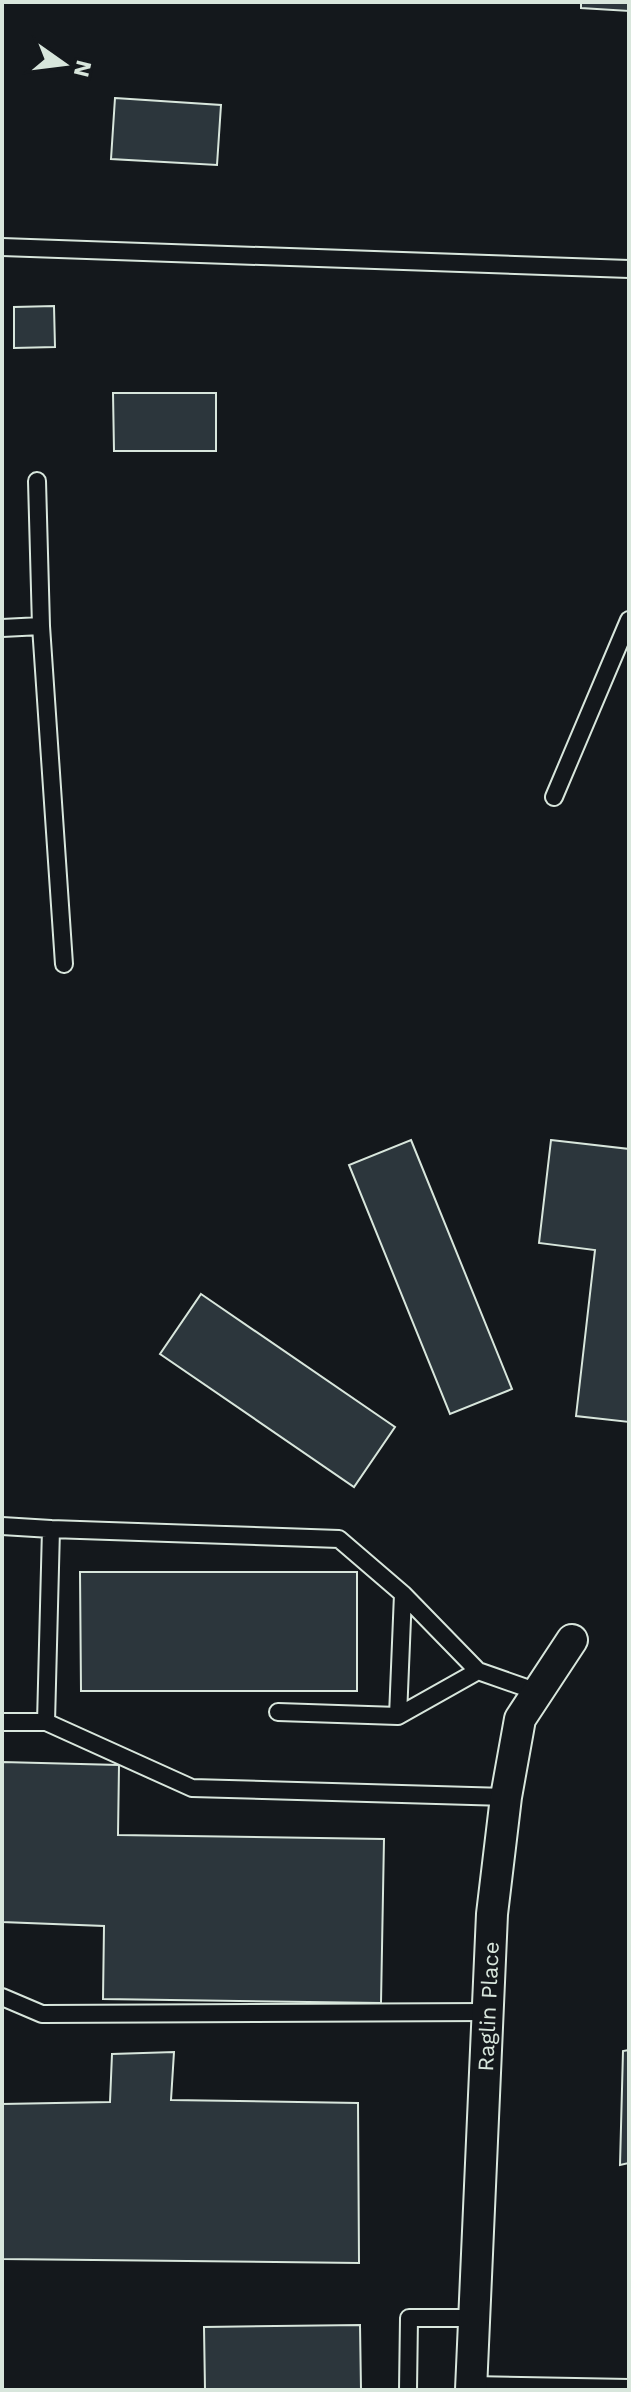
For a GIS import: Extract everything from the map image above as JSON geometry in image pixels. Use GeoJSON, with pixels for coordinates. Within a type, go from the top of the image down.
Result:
{"type":"FeatureCollection","features":[{"type":"Feature","properties":{"kind":"street","name":"Raglin Place"},"geometry":{"type":"LineString","coordinates":[[471,2387],[492,1914],[506,1797],[520,1719],[572,1640]]}},
{"type":"Feature","properties":{"kind":"lane"},"geometry":{"type":"LineString","coordinates":[[2,247],[629,269]]}},
{"type":"Feature","properties":{"kind":"lane"},"geometry":{"type":"LineString","coordinates":[[37,481],[41,626],[64,964]]}},
{"type":"Feature","properties":{"kind":"lane"},"geometry":{"type":"LineString","coordinates":[[554,797],[629,620]]}},
{"type":"Feature","properties":{"kind":"lane"},"geometry":{"type":"LineString","coordinates":[[2,628],[41,626]]}},
{"type":"Feature","properties":{"kind":"lane"},"geometry":{"type":"LineString","coordinates":[[2,1526],[339,1539],[403,1594],[478,1671],[538,1692]]}},
{"type":"Feature","properties":{"kind":"lane"},"geometry":{"type":"LineString","coordinates":[[46,1722],[51,1529]]}},
{"type":"Feature","properties":{"kind":"lane"},"geometry":{"type":"LineString","coordinates":[[398,1716],[403,1594]]}},
{"type":"Feature","properties":{"kind":"lane"},"geometry":{"type":"LineString","coordinates":[[278,1712],[398,1716],[478,1671]]}},
{"type":"Feature","properties":{"kind":"lane"},"geometry":{"type":"LineString","coordinates":[[2,1722],[46,1722],[192,1788],[506,1797]]}},
{"type":"Feature","properties":{"kind":"lane"},"geometry":{"type":"LineString","coordinates":[[2,1997],[42,2014],[487,2012]]}},
{"type":"Feature","properties":{"kind":"lane"},"geometry":{"type":"LineString","coordinates":[[408,2390],[409,2318],[472,2318]]}},
{"type":"Feature","properties":{"kind":"lane"},"geometry":{"type":"LineString","coordinates":[[471,2387],[629,2388]]}},
{"type":"Feature","properties":{"kind":"building"},"geometry":{"type":"Polygon","coordinates":[[[581,2],[629,2],[629,11],[581,8],[581,2]]]}},
{"type":"Feature","properties":{"kind":"building"},"geometry":{"type":"Polygon","coordinates":[[[115,98],[221,105],[217,165],[111,159],[115,98]]]}},
{"type":"Feature","properties":{"kind":"building"},"geometry":{"type":"Polygon","coordinates":[[[54,306],[55,347],[14,348],[14,307],[54,306]]]}},
{"type":"Feature","properties":{"kind":"building"},"geometry":{"type":"Polygon","coordinates":[[[113,393],[216,393],[216,451],[114,451],[113,393]]]}},
{"type":"Feature","properties":{"kind":"building"},"geometry":{"type":"Polygon","coordinates":[[[411,1140],[512,1389],[450,1414],[349,1165],[411,1140]]]}},
{"type":"Feature","properties":{"kind":"building"},"geometry":{"type":"Polygon","coordinates":[[[551,1140],[629,1149],[629,1422],[576,1416],[595,1250],[539,1243],[551,1140]]]}},
{"type":"Feature","properties":{"kind":"building"},"geometry":{"type":"Polygon","coordinates":[[[201,1294],[395,1427],[354,1487],[160,1354],[201,1294]]]}},
{"type":"Feature","properties":{"kind":"building"},"geometry":{"type":"Polygon","coordinates":[[[80,1572],[357,1572],[357,1691],[81,1691],[80,1572]]]}},
{"type":"Feature","properties":{"kind":"building"},"geometry":{"type":"Polygon","coordinates":[[[2,1762],[119,1765],[118,1835],[384,1839],[381,2003],[103,1999],[104,1926],[2,1922],[2,1762]]]}},
{"type":"Feature","properties":{"kind":"building"},"geometry":{"type":"Polygon","coordinates":[[[629,2050],[629,2163],[620,2165],[623,2051],[629,2050]]]}},
{"type":"Feature","properties":{"kind":"building"},"geometry":{"type":"Polygon","coordinates":[[[174,2052],[171,2100],[358,2103],[359,2263],[2,2259],[2,2104],[110,2102],[112,2054],[174,2052]]]}},
{"type":"Feature","properties":{"kind":"building"},"geometry":{"type":"Polygon","coordinates":[[[360,2325],[361,2390],[205,2390],[204,2327],[360,2325]]]}}]}
